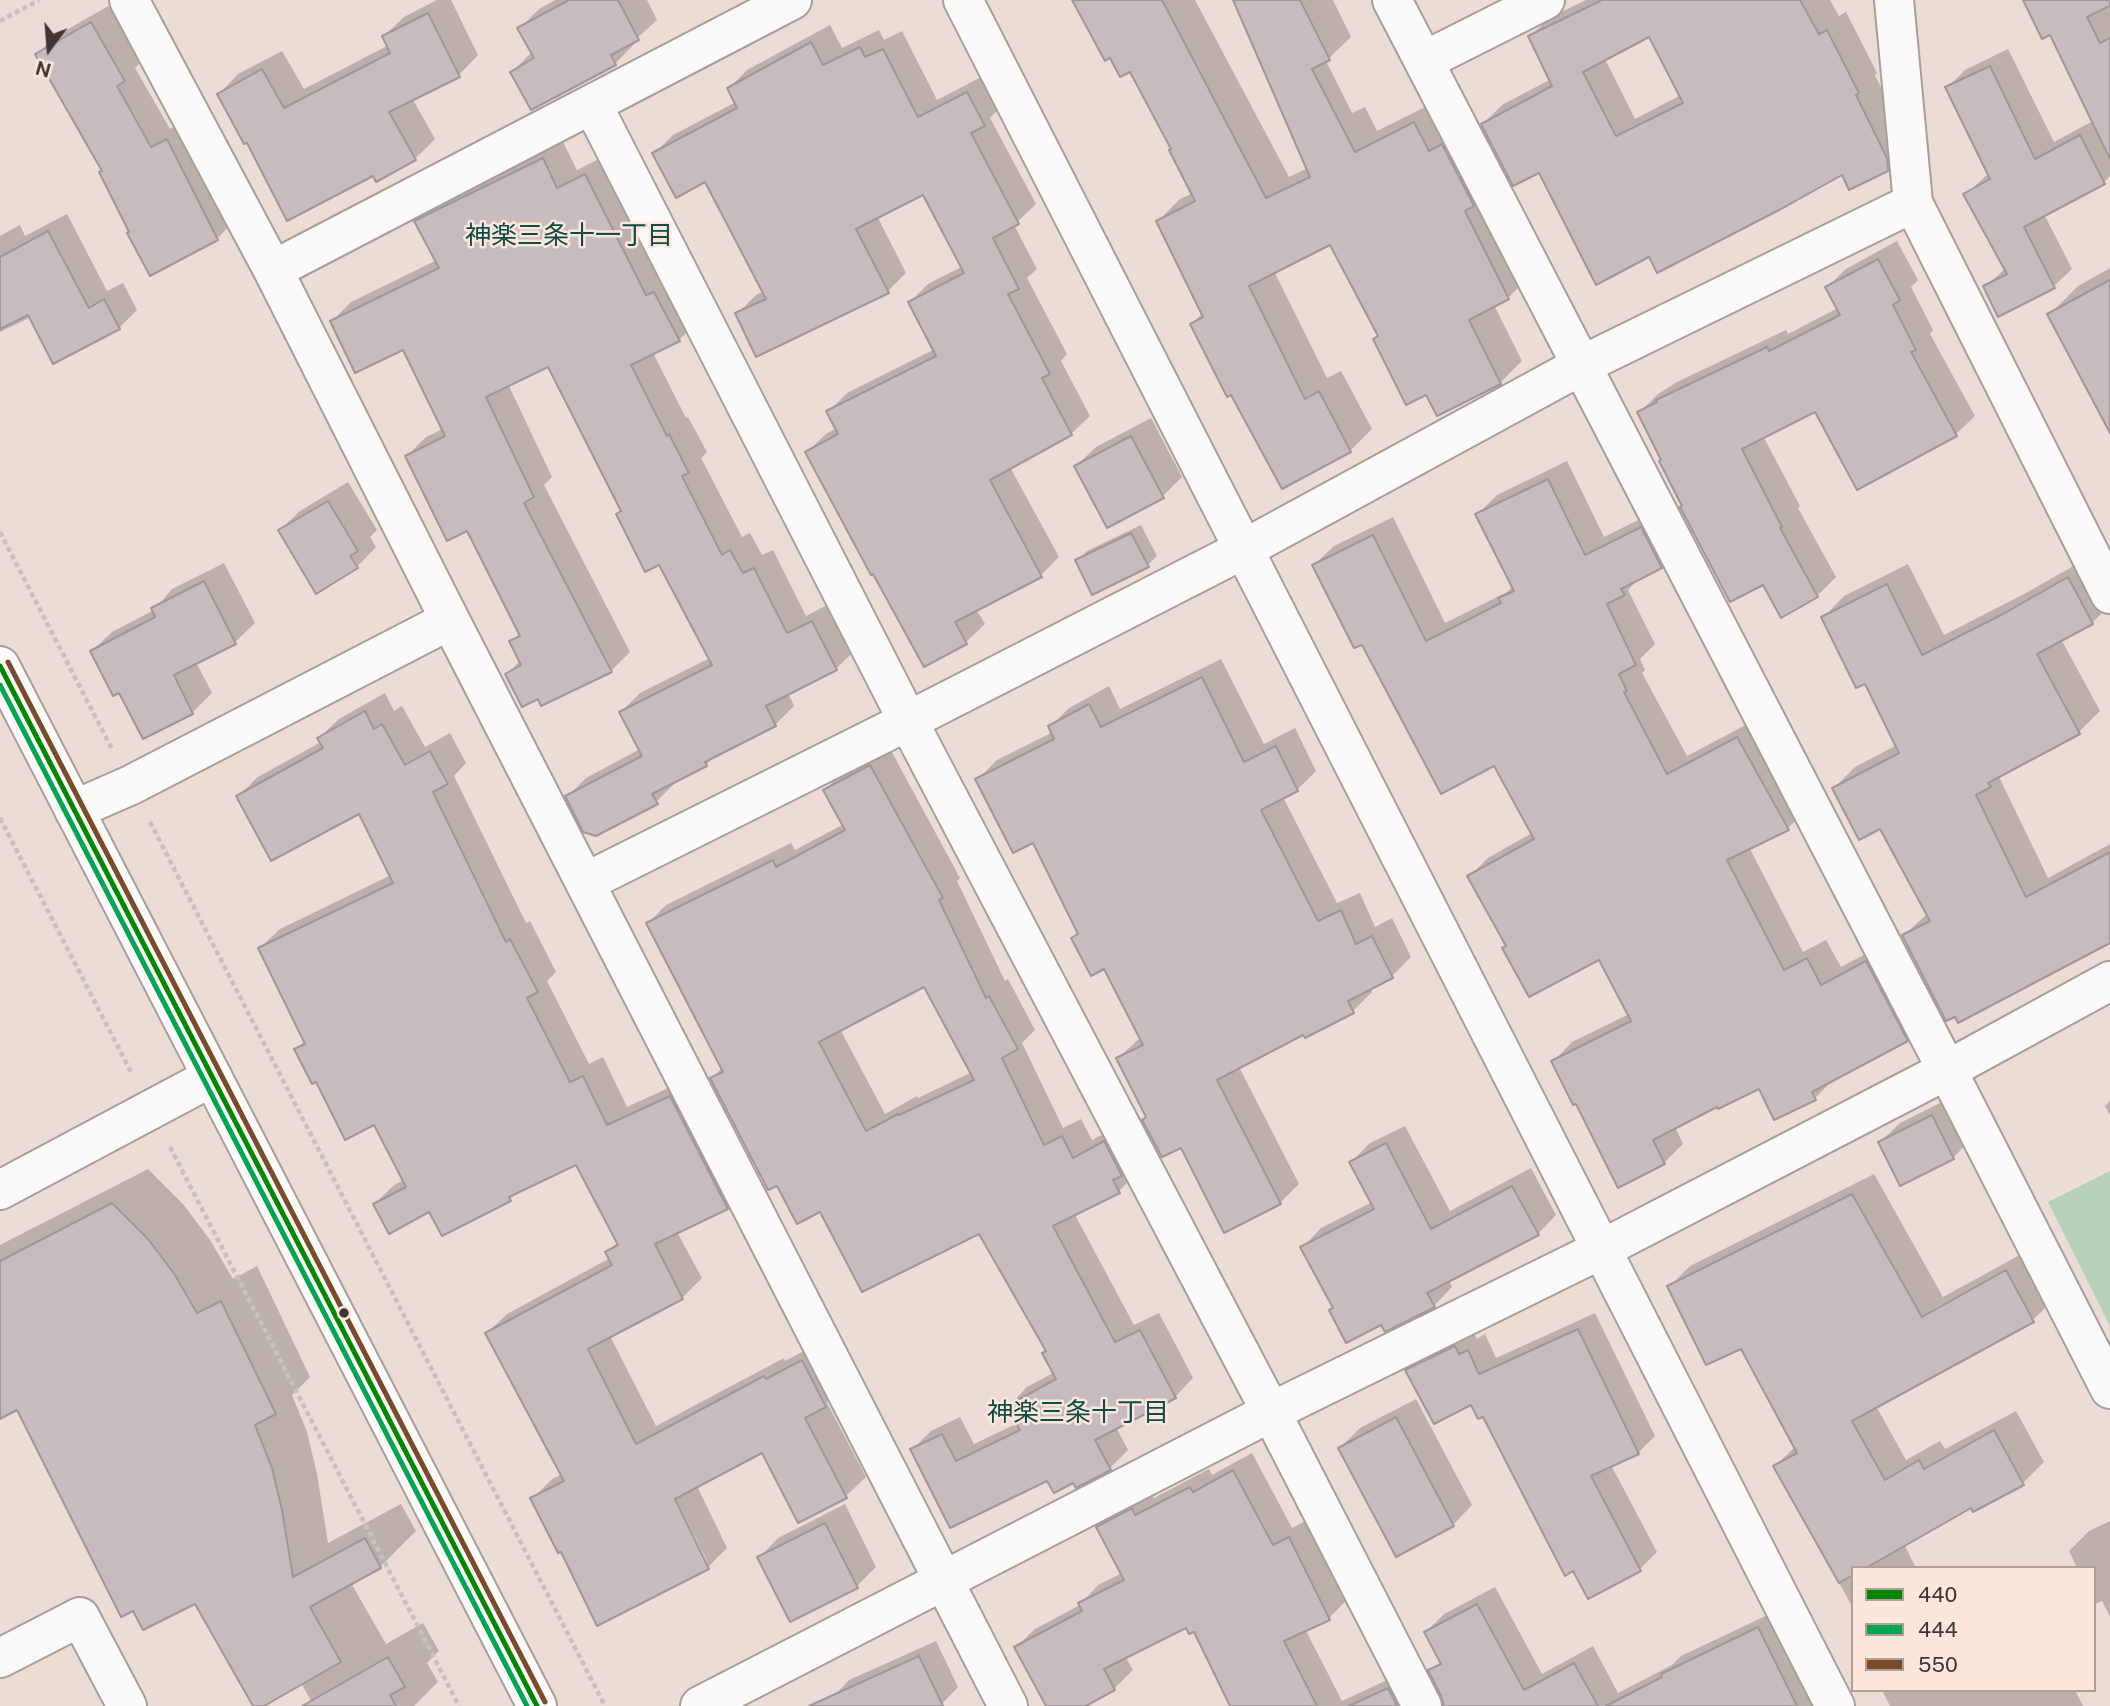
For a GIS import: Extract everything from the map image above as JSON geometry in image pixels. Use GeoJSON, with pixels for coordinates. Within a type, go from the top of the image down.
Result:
{"type":"FeatureCollection","features":[{"type":"Feature","properties":{"kind":"street"},"geometry":{"type":"LineString","coordinates":[[129,0],[273,270],[1008,1706]]}},
{"type":"Feature","properties":{"kind":"street"},"geometry":{"type":"LineString","coordinates":[[273,270],[792,0]]}},
{"type":"Feature","properties":{"kind":"street"},"geometry":{"type":"LineString","coordinates":[[963,0],[1835,1706]]}},
{"type":"Feature","properties":{"kind":"street"},"geometry":{"type":"LineString","coordinates":[[1392,0],[2110,1390]]}},
{"type":"Feature","properties":{"kind":"street"},"geometry":{"type":"LineString","coordinates":[[1424,61],[1545,0]]}},
{"type":"Feature","properties":{"kind":"street"},"geometry":{"type":"LineString","coordinates":[[1894,0],[1913,203],[2110,594]]}},
{"type":"Feature","properties":{"kind":"street"},"geometry":{"type":"LineString","coordinates":[[592,104],[908,722],[1271,1412],[1422,1706]]}},
{"type":"Feature","properties":{"kind":"street"},"geometry":{"type":"LineString","coordinates":[[586,883],[908,722],[1244,549],[1582,365],[1913,203]]}},
{"type":"Feature","properties":{"kind":"street"},"geometry":{"type":"LineString","coordinates":[[74,810],[131,785],[450,620]]}},
{"type":"Feature","properties":{"kind":"street"},"geometry":{"type":"LineString","coordinates":[[0,666],[537,1706]]}},
{"type":"Feature","properties":{"kind":"street"},"geometry":{"type":"LineString","coordinates":[[700,1706],[1271,1412],[1602,1249],[1947,1070],[2110,981]]}},
{"type":"Feature","properties":{"kind":"street"},"geometry":{"type":"LineString","coordinates":[[0,1190],[212,1077]]}},
{"type":"Feature","properties":{"kind":"street"},"geometry":{"type":"LineString","coordinates":[[0,1657],[80,1616],[127,1706]]}},
{"type":"Feature","properties":{"kind":"path"},"geometry":{"type":"LineString","coordinates":[[0,21],[39,0]]}},
{"type":"Feature","properties":{"kind":"path"},"geometry":{"type":"LineString","coordinates":[[0,532],[605,1706]]}},
{"type":"Feature","properties":{"kind":"path"},"geometry":{"type":"LineString","coordinates":[[0,818],[459,1706]]}},
{"type":"Feature","properties":{"kind":"green space"},"geometry":{"type":"Polygon","coordinates":[[[2110,1171],[2110,1326],[2048,1202],[2110,1171]]]}},
{"type":"Feature","properties":{"kind":"building"},"geometry":{"type":"Polygon","coordinates":[[[569,0],[618,0],[639,40],[611,55],[616,65],[531,110],[510,72],[534,58],[517,28],[569,0]]]}},
{"type":"Feature","properties":{"kind":"building"},"geometry":{"type":"Polygon","coordinates":[[[1072,0],[1162,0],[1266,198],[1310,177],[1233,0],[1300,0],[1330,60],[1312,69],[1355,152],[1414,122],[1429,151],[1442,144],[1474,206],[1465,211],[1509,299],[1469,320],[1501,384],[1437,416],[1426,395],[1406,405],[1373,339],[1378,336],[1330,245],[1249,286],[1305,399],[1319,391],[1351,452],[1282,489],[1231,395],[1227,397],[1190,324],[1203,317],[1156,221],[1195,201],[1130,72],[1120,77],[1110,58],[1105,61],[1072,0]]]}},
{"type":"Feature","properties":{"kind":"building"},"geometry":{"type":"Polygon","coordinates":[[[1602,0],[1800,0],[1819,34],[1827,30],[1859,93],[1856,95],[1887,158],[1888,171],[1849,190],[1842,175],[1657,273],[1649,257],[1596,285],[1539,173],[1513,186],[1481,124],[1552,86],[1528,36],[1602,0]],[[1649,37],[1583,72],[1616,136],[1683,103],[1649,37]]]}},
{"type":"Feature","properties":{"kind":"building"},"geometry":{"type":"Polygon","coordinates":[[[2023,0],[2110,0],[2110,6],[2087,17],[2100,43],[2110,38],[2110,159],[2050,35],[2042,39],[2023,0]]]}},
{"type":"Feature","properties":{"kind":"building"},"geometry":{"type":"Polygon","coordinates":[[[428,13],[460,77],[389,112],[416,160],[376,182],[373,176],[287,221],[247,143],[244,144],[217,94],[262,69],[284,108],[390,53],[382,36],[428,13]]]}},
{"type":"Feature","properties":{"kind":"building"},"geometry":{"type":"Polygon","coordinates":[[[91,22],[125,81],[117,86],[151,147],[167,139],[218,240],[150,276],[99,172],[102,171],[35,54],[91,22]]]}},
{"type":"Feature","properties":{"kind":"building"},"geometry":{"type":"Polygon","coordinates":[[[811,42],[823,65],[860,47],[865,57],[883,49],[918,117],[967,92],[985,126],[971,133],[1019,224],[993,238],[1019,289],[1008,294],[1050,374],[1042,378],[1072,435],[990,480],[1042,577],[955,622],[967,644],[924,667],[805,452],[838,434],[826,411],[936,356],[908,302],[964,273],[923,195],[856,229],[889,293],[756,357],[735,313],[766,299],[705,182],[676,198],[652,153],[737,108],[727,88],[811,42]]]}},
{"type":"Feature","properties":{"kind":"building"},"geometry":{"type":"Polygon","coordinates":[[[1990,66],[2035,159],[2080,135],[2105,184],[2024,227],[2055,288],[1998,317],[1983,286],[2007,274],[1963,194],[1990,179],[1945,87],[1990,66]]]}},
{"type":"Feature","properties":{"kind":"building"},"geometry":{"type":"Polygon","coordinates":[[[543,158],[557,188],[585,174],[646,295],[654,292],[680,341],[631,365],[689,473],[682,476],[722,555],[730,550],[743,573],[754,568],[787,633],[812,621],[837,670],[766,706],[776,726],[705,762],[707,766],[652,794],[658,804],[596,836],[583,832],[565,796],[642,756],[619,712],[712,665],[659,565],[645,572],[616,514],[621,511],[548,367],[486,397],[534,497],[524,503],[612,672],[541,706],[538,699],[522,707],[505,674],[521,665],[509,641],[520,636],[467,531],[447,541],[405,456],[445,436],[403,350],[355,373],[330,321],[439,268],[414,221],[543,158]]]}},
{"type":"Feature","properties":{"kind":"building"},"geometry":{"type":"Polygon","coordinates":[[[48,231],[89,308],[104,299],[120,329],[53,364],[28,315],[0,329],[0,257],[48,231]]]}},
{"type":"Feature","properties":{"kind":"building"},"geometry":{"type":"Polygon","coordinates":[[[1878,259],[1900,300],[1893,305],[1916,350],[1911,352],[1957,436],[1857,490],[1815,412],[1742,449],[1782,527],[1780,528],[1818,597],[1781,618],[1763,585],[1730,602],[1680,507],[1682,506],[1637,412],[1657,402],[1656,400],[1767,347],[1769,351],[1840,315],[1825,287],[1878,259]]]}},
{"type":"Feature","properties":{"kind":"building"},"geometry":{"type":"Polygon","coordinates":[[[2110,280],[2110,433],[2047,314],[2110,280]]]}},
{"type":"Feature","properties":{"kind":"building"},"geometry":{"type":"Polygon","coordinates":[[[1131,436],[1164,498],[1107,528],[1074,466],[1131,436]]]}},
{"type":"Feature","properties":{"kind":"building"},"geometry":{"type":"Polygon","coordinates":[[[1548,479],[1585,555],[1641,527],[1662,568],[1621,589],[1625,595],[1607,604],[1636,665],[1619,674],[1627,691],[1624,692],[1667,774],[1737,737],[1789,830],[1727,860],[1784,970],[1807,958],[1821,985],[1866,961],[1908,1041],[1812,1092],[1816,1100],[1774,1120],[1759,1089],[1718,1109],[1717,1107],[1653,1140],[1665,1164],[1618,1188],[1551,1061],[1631,1021],[1599,960],[1529,997],[1502,948],[1506,946],[1467,876],[1534,839],[1494,766],[1441,794],[1362,645],[1354,648],[1312,565],[1373,535],[1426,641],[1501,603],[1498,598],[1514,591],[1475,514],[1548,479]]]}},
{"type":"Feature","properties":{"kind":"building"},"geometry":{"type":"Polygon","coordinates":[[[328,501],[358,551],[350,556],[358,568],[316,594],[278,530],[328,501]]]}},
{"type":"Feature","properties":{"kind":"building"},"geometry":{"type":"Polygon","coordinates":[[[1131,533],[1149,567],[1092,595],[1075,560],[1131,533]]]}},
{"type":"Feature","properties":{"kind":"building"},"geometry":{"type":"Polygon","coordinates":[[[2068,577],[2093,624],[2037,654],[2080,734],[1988,783],[1991,787],[1976,795],[2026,897],[2110,852],[2110,943],[1958,1023],[1955,1017],[1946,1021],[1902,935],[1930,921],[1880,829],[1859,840],[1832,788],[1899,753],[1865,684],[1856,688],[1821,617],[1887,584],[1922,655],[2068,577]]]}},
{"type":"Feature","properties":{"kind":"building"},"geometry":{"type":"Polygon","coordinates":[[[204,581],[236,644],[174,675],[193,714],[143,739],[119,693],[113,696],[90,651],[155,617],[151,608],[204,581]]]}},
{"type":"Feature","properties":{"kind":"building"},"geometry":{"type":"Polygon","coordinates":[[[1202,677],[1244,762],[1276,746],[1298,791],[1261,810],[1318,921],[1341,910],[1356,944],[1372,936],[1393,978],[1348,1001],[1354,1013],[1305,1038],[1303,1035],[1217,1080],[1281,1204],[1224,1233],[1181,1148],[1162,1157],[1142,1120],[1146,1117],[1116,1058],[1143,1045],[1104,969],[1091,976],[1071,938],[1078,934],[1033,843],[1013,853],[975,779],[1054,739],[1048,726],[1089,704],[1101,727],[1202,677]]]}},
{"type":"Feature","properties":{"kind":"building"},"geometry":{"type":"Polygon","coordinates":[[[365,711],[374,729],[382,724],[405,765],[430,751],[448,784],[433,792],[506,942],[510,939],[538,992],[527,998],[570,1082],[583,1076],[607,1125],[670,1096],[728,1209],[655,1244],[683,1299],[588,1349],[636,1444],[764,1376],[766,1379],[802,1360],[826,1407],[805,1418],[847,1498],[798,1523],[762,1453],[675,1499],[709,1569],[597,1626],[561,1552],[558,1553],[530,1498],[564,1481],[485,1333],[612,1265],[605,1252],[618,1245],[576,1165],[509,1197],[511,1201],[442,1236],[429,1212],[389,1234],[373,1204],[406,1187],[374,1125],[345,1140],[316,1082],[312,1084],[294,1049],[305,1044],[258,948],[393,883],[359,814],[271,861],[236,796],[323,748],[317,738],[365,711]]]}},
{"type":"Feature","properties":{"kind":"building"},"geometry":{"type":"Polygon","coordinates":[[[870,765],[943,898],[939,900],[986,998],[989,996],[1018,1049],[1002,1058],[1044,1145],[1062,1136],[1073,1158],[1104,1141],[1122,1176],[1113,1180],[1120,1193],[1053,1226],[1115,1342],[1140,1330],[1176,1398],[1095,1440],[1111,1470],[1076,1488],[1073,1483],[1054,1493],[1047,1481],[950,1528],[910,1449],[942,1434],[956,1461],[1020,1430],[1007,1406],[1056,1379],[1042,1353],[1046,1351],[979,1234],[862,1292],[820,1212],[797,1224],[777,1186],[768,1190],[710,1078],[723,1072],[646,923],[773,860],[776,867],[845,830],[823,790],[870,765]],[[924,987],[819,1042],[866,1131],[974,1080],[924,987]]]}},
{"type":"Feature","properties":{"kind":"building"},"geometry":{"type":"Polygon","coordinates":[[[1932,1115],[1954,1159],[1900,1186],[1878,1142],[1932,1115]]]}},
{"type":"Feature","properties":{"kind":"building"},"geometry":{"type":"Polygon","coordinates":[[[1386,1143],[1431,1229],[1512,1186],[1539,1235],[1427,1293],[1435,1307],[1385,1332],[1381,1325],[1346,1343],[1329,1310],[1333,1308],[1300,1247],[1374,1209],[1349,1162],[1386,1143]]]}},
{"type":"Feature","properties":{"kind":"building"},"geometry":{"type":"Polygon","coordinates":[[[1852,1194],[1922,1317],[2006,1270],[2034,1322],[1852,1421],[1885,1480],[1919,1460],[1924,1469],[1994,1430],[2024,1485],[1973,1512],[1971,1508],[1870,1566],[1851,1566],[1851,1576],[1839,1583],[1773,1466],[1797,1453],[1741,1349],[1706,1365],[1667,1286],[1852,1194]]]}},
{"type":"Feature","properties":{"kind":"building"},"geometry":{"type":"Polygon","coordinates":[[[112,1203],[148,1239],[175,1275],[197,1313],[221,1301],[276,1414],[255,1425],[272,1468],[293,1577],[365,1538],[381,1568],[310,1607],[341,1662],[264,1706],[253,1706],[195,1604],[143,1630],[133,1611],[121,1617],[17,1410],[0,1419],[0,1261],[112,1203]]]}},
{"type":"Feature","properties":{"kind":"building"},"geometry":{"type":"Polygon","coordinates":[[[1578,1329],[1639,1454],[1591,1476],[1641,1571],[1588,1599],[1573,1571],[1565,1576],[1483,1417],[1478,1419],[1471,1405],[1434,1424],[1405,1370],[1455,1346],[1459,1354],[1468,1350],[1479,1374],[1578,1329]]]}},
{"type":"Feature","properties":{"kind":"building"},"geometry":{"type":"Polygon","coordinates":[[[1396,1417],[1454,1526],[1396,1557],[1338,1448],[1396,1417]]]}},
{"type":"Feature","properties":{"kind":"building"},"geometry":{"type":"Polygon","coordinates":[[[1233,1470],[1273,1545],[1289,1537],[1330,1620],[1284,1641],[1317,1706],[1230,1706],[1194,1632],[1189,1634],[1186,1628],[1104,1669],[1115,1690],[1086,1706],[1046,1706],[1014,1647],[1082,1611],[1078,1603],[1124,1580],[1096,1527],[1132,1508],[1135,1515],[1190,1487],[1193,1492],[1233,1470]]]}},
{"type":"Feature","properties":{"kind":"building"},"geometry":{"type":"Polygon","coordinates":[[[825,1523],[858,1588],[790,1622],[757,1557],[825,1523]]]}},
{"type":"Feature","properties":{"kind":"building"},"geometry":{"type":"Polygon","coordinates":[[[1477,1604],[1524,1690],[1574,1663],[1598,1706],[1444,1706],[1428,1670],[1441,1664],[1424,1632],[1477,1604]]]}},
{"type":"Feature","properties":{"kind":"building"},"geometry":{"type":"Polygon","coordinates":[[[1758,1627],[1797,1706],[1606,1706],[1662,1677],[1661,1674],[1758,1627]]]}},
{"type":"Feature","properties":{"kind":"building"},"geometry":{"type":"Polygon","coordinates":[[[919,1656],[943,1706],[809,1706],[919,1656]]]}},
{"type":"Feature","properties":{"kind":"building"},"geometry":{"type":"Polygon","coordinates":[[[388,1657],[405,1687],[390,1695],[396,1706],[302,1706],[388,1657]]]}},
{"type":"Feature","properties":{"kind":"building"},"geometry":{"type":"Polygon","coordinates":[[[1388,1688],[1397,1706],[1349,1706],[1388,1688]]]}},
{"type":"Feature","properties":{"kind":"transit line","name":"550"},"geometry":{"type":"LineString","coordinates":[[8,662],[545,1702]]}},
{"type":"Feature","properties":{"kind":"transit line","name":"440"},"geometry":{"type":"LineString","coordinates":[[0,666],[537,1706]]}},
{"type":"Feature","properties":{"kind":"transit line","name":"444"},"geometry":{"type":"LineString","coordinates":[[0,685],[527,1706]]}},
{"type":"Feature","properties":{"kind":"district","name":"神楽三条十一丁目"},"geometry":{"type":"Point","coordinates":[569,236]}},
{"type":"Feature","properties":{"kind":"district","name":"神楽三条十丁目"},"geometry":{"type":"Point","coordinates":[1078,1413]}}]}
